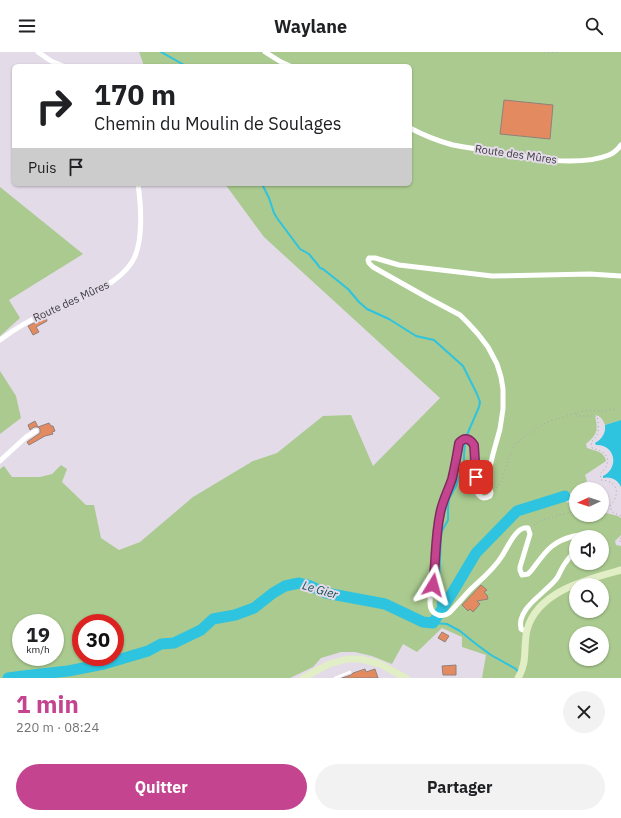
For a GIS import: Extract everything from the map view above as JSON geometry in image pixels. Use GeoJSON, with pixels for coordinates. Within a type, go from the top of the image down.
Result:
{"type":"FeatureCollection","features":[{"type":"Feature","properties":{"kind":"main road"},"geometry":{"type":"LineString","coordinates":[[518,678],[524,662],[527,632],[532,618],[540,608],[551,597],[573,585],[621,570]]}},
{"type":"Feature","properties":{"kind":"main road"},"geometry":{"type":"LineString","coordinates":[[303,678],[329,664],[347,659],[361,659],[380,664],[406,678]]}},
{"type":"Feature","properties":{"kind":"street"},"geometry":{"type":"LineString","coordinates":[[38,52],[58,64]]}},
{"type":"Feature","properties":{"kind":"street"},"geometry":{"type":"LineString","coordinates":[[265,52],[286,64]]}},
{"type":"Feature","properties":{"kind":"street","name":"Route des Mûres"},"geometry":{"type":"LineString","coordinates":[[412,129],[452,144],[544,160],[566,161],[594,158],[609,155],[621,145]]}},
{"type":"Feature","properties":{"kind":"street","name":"Route des Mûres"},"geometry":{"type":"LineString","coordinates":[[0,340],[27,322],[51,310],[86,297],[123,274],[133,261],[138,247],[141,201],[138,186]]}},
{"type":"Feature","properties":{"kind":"street"},"geometry":{"type":"LineString","coordinates":[[569,538],[561,540],[553,545],[546,551],[528,574],[522,575],[520,567],[530,534],[528,528],[523,528],[514,536],[488,574],[446,616],[434,614],[430,604],[440,512],[452,477],[459,443],[462,440],[469,439],[474,445],[478,494],[483,498],[488,498],[490,496],[490,489],[488,480],[503,409],[503,389],[501,376],[497,364],[488,348],[478,334],[460,315],[373,267],[368,260],[369,258],[375,258],[399,265],[492,276],[590,274],[621,276]]}},
{"type":"Feature","properties":{"kind":"street"},"geometry":{"type":"LineString","coordinates":[[0,461],[26,437],[36,431]]}},
{"type":"Feature","properties":{"kind":"street"},"geometry":{"type":"LineString","coordinates":[[527,632],[521,629],[520,626],[525,612],[529,605],[557,578],[569,558]]}},
{"type":"Feature","properties":{"kind":"lane"},"geometry":{"type":"LineString","coordinates":[[335,678],[350,672]]}},
{"type":"Feature","properties":{"kind":"path"},"geometry":{"type":"LineString","coordinates":[[544,52],[558,52]]}},
{"type":"Feature","properties":{"kind":"path"},"geometry":{"type":"LineString","coordinates":[[490,489],[496,488],[501,482],[514,445],[547,422],[587,410],[603,411],[621,407]]}},
{"type":"Feature","properties":{"kind":"path"},"geometry":{"type":"LineString","coordinates":[[576,413],[578,416],[597,416],[599,425],[598,433],[595,440],[591,442],[592,448],[603,452],[608,459],[605,470],[600,474],[601,480],[607,480],[614,485],[616,497],[610,506],[612,512],[621,516]]}},
{"type":"Feature","properties":{"kind":"path"},"geometry":{"type":"LineString","coordinates":[[528,528],[541,520],[569,513]]}},
{"type":"Feature","properties":{"kind":"path"},"geometry":{"type":"LineString","coordinates":[[621,538],[619,539],[621,544]]}},
{"type":"Feature","properties":{"kind":"green space"},"geometry":{"type":"Polygon","coordinates":[[[139,52],[621,52],[621,420],[605,425],[602,418],[595,415],[597,428],[593,437],[586,444],[587,448],[601,453],[606,461],[585,475],[587,481],[586,482],[569,482],[569,494],[565,497],[566,502],[569,503],[569,522],[609,522],[609,514],[621,518],[621,535],[615,541],[616,545],[621,546],[621,678],[482,678],[486,655],[462,647],[462,637],[442,628],[417,652],[403,644],[392,664],[372,656],[355,652],[341,652],[321,658],[313,667],[290,678],[0,678],[0,469],[4,466],[12,477],[40,477],[52,474],[61,465],[67,469],[62,482],[86,505],[94,505],[101,538],[119,550],[140,542],[193,497],[253,461],[277,453],[323,416],[351,415],[373,466],[440,398],[264,237],[226,186],[412,186],[412,64],[143,64],[139,52]]]}},
{"type":"Feature","properties":{"kind":"green space"},"geometry":{"type":"Polygon","coordinates":[[[0,187],[83,254],[9,300],[20,318],[0,336],[0,187]]]}},
{"type":"Feature","properties":{"kind":"green space"},"geometry":{"type":"Polygon","coordinates":[[[0,371],[16,396],[21,418],[0,434],[0,371]]]}},
{"type":"Feature","properties":{"kind":"water"},"geometry":{"type":"Polygon","coordinates":[[[621,420],[621,487],[614,479],[603,478],[603,476],[612,468],[613,457],[608,448],[596,445],[595,443],[603,436],[605,425],[621,420]]]}},
{"type":"Feature","properties":{"kind":"building"},"geometry":{"type":"Polygon","coordinates":[[[504,100],[553,105],[550,139],[500,134],[504,100]]]}},
{"type":"Feature","properties":{"kind":"building"},"geometry":{"type":"Polygon","coordinates":[[[46,317],[47,321],[36,327],[39,332],[33,335],[28,326],[46,317]]]}},
{"type":"Feature","properties":{"kind":"building"},"geometry":{"type":"Polygon","coordinates":[[[35,421],[38,427],[34,427],[30,430],[28,425],[35,421]]]}},
{"type":"Feature","properties":{"kind":"building"},"geometry":{"type":"Polygon","coordinates":[[[49,423],[53,426],[55,431],[52,432],[53,434],[45,436],[29,445],[27,442],[40,433],[40,429],[38,427],[49,423]]]}},
{"type":"Feature","properties":{"kind":"building"},"geometry":{"type":"Polygon","coordinates":[[[481,585],[487,590],[484,592],[488,599],[477,601],[480,604],[473,612],[470,609],[468,611],[462,605],[481,585]]]}},
{"type":"Feature","properties":{"kind":"building"},"geometry":{"type":"Polygon","coordinates":[[[442,632],[449,636],[445,642],[438,638],[442,632]]]}},
{"type":"Feature","properties":{"kind":"building"},"geometry":{"type":"Polygon","coordinates":[[[456,665],[456,675],[443,675],[442,666],[456,665]]]}},
{"type":"Feature","properties":{"kind":"building"},"geometry":{"type":"Polygon","coordinates":[[[365,669],[366,672],[375,669],[378,678],[342,678],[353,673],[365,669]]]}},
{"type":"Feature","properties":{"kind":"waterway"},"geometry":{"type":"LineString","coordinates":[[161,52],[182,64]]}},
{"type":"Feature","properties":{"kind":"waterway"},"geometry":{"type":"LineString","coordinates":[[263,186],[277,218],[300,249],[309,254],[320,268],[348,289],[367,309],[389,319],[416,336],[434,340],[463,366],[480,402],[466,437]]}},
{"type":"Feature","properties":{"kind":"waterway"},"geometry":{"type":"LineString","coordinates":[[439,613],[441,537],[442,531],[448,520],[449,499],[456,486],[464,461],[465,440]]}},
{"type":"Feature","properties":{"kind":"waterway","name":"Le Gier"},"geometry":{"type":"LineString","coordinates":[[8,678],[68,671],[104,664],[148,651],[161,644],[174,643],[201,630],[213,619],[235,615],[254,608],[273,593],[285,586],[299,583],[308,585],[326,593],[385,604],[423,622],[433,623],[476,553],[517,511],[565,496]]}},
{"type":"Feature","properties":{"kind":"waterway"},"geometry":{"type":"LineString","coordinates":[[433,623],[447,624],[460,631],[491,655],[516,669],[518,672]]}},
{"type":"Feature","properties":{"kind":"route"},"geometry":{"type":"LineString","coordinates":[[433,585],[440,512],[450,485],[459,443],[462,440],[469,439],[474,445],[476,477]]}}]}
